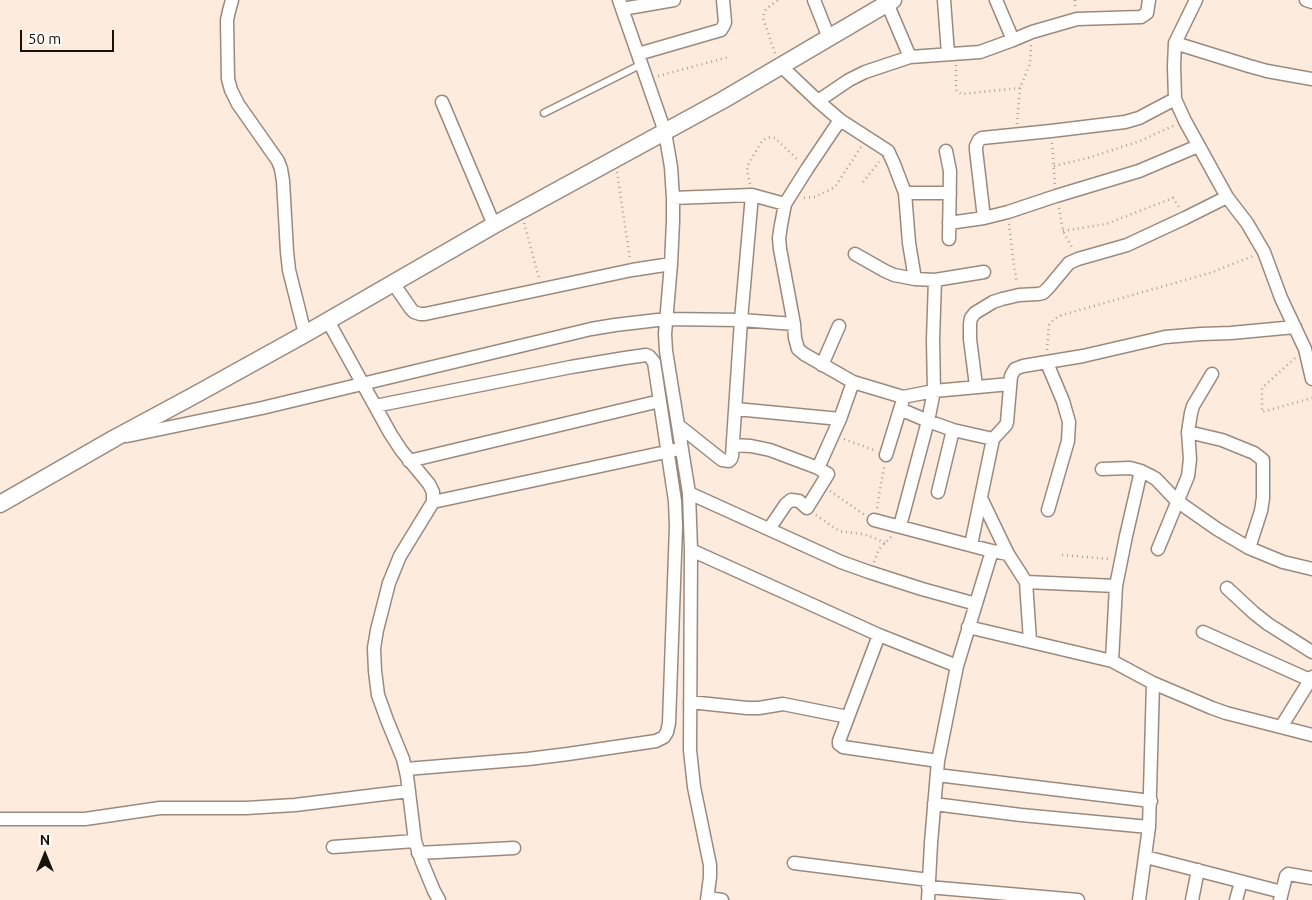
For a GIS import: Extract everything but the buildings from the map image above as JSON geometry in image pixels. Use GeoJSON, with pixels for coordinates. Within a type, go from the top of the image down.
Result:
{"type":"FeatureCollection","features":[{"type":"Feature","properties":{"kind":"street"},"geometry":{"type":"LineString","coordinates":[[232,0],[228,11],[228,79],[238,104],[278,161],[281,169],[284,181],[289,270],[305,334]]}},
{"type":"Feature","properties":{"kind":"street"},"geometry":{"type":"LineString","coordinates":[[674,0],[621,5],[665,132],[669,150],[673,198],[671,264],[665,334],[666,351],[689,493],[691,550],[690,750],[694,787],[710,865],[707,899],[722,900]]}},
{"type":"Feature","properties":{"kind":"street"},"geometry":{"type":"LineString","coordinates":[[640,59],[721,30],[725,22],[723,0]]}},
{"type":"Feature","properties":{"kind":"street"},"geometry":{"type":"LineString","coordinates":[[814,0],[829,38]]}},
{"type":"Feature","properties":{"kind":"street"},"geometry":{"type":"LineString","coordinates":[[944,0],[952,54]]}},
{"type":"Feature","properties":{"kind":"street"},"geometry":{"type":"LineString","coordinates":[[996,0],[1012,40]]}},
{"type":"Feature","properties":{"kind":"street"},"geometry":{"type":"LineString","coordinates":[[818,101],[849,80],[865,72],[910,57],[980,52],[1032,32],[1077,20],[1141,17],[1147,13],[1149,0]]}},
{"type":"Feature","properties":{"kind":"street"},"geometry":{"type":"LineString","coordinates":[[1196,0],[1176,43],[1174,66],[1176,99],[1198,146],[1227,197],[1247,224],[1264,252],[1281,298],[1308,348],[1312,379]]}},
{"type":"Feature","properties":{"kind":"street"},"geometry":{"type":"LineString","coordinates":[[1306,0],[1312,2]]}},
{"type":"Feature","properties":{"kind":"street"},"geometry":{"type":"LineString","coordinates":[[0,504],[115,438],[305,334],[494,225],[723,100],[890,2],[910,57]]}},
{"type":"Feature","properties":{"kind":"street"},"geometry":{"type":"LineString","coordinates":[[1176,43],[1249,66],[1312,79]]}},
{"type":"Feature","properties":{"kind":"street"},"geometry":{"type":"LineString","coordinates":[[780,65],[840,120],[888,151],[905,193],[909,243],[915,279]]}},
{"type":"Feature","properties":{"kind":"street"},"geometry":{"type":"LineString","coordinates":[[984,218],[976,146],[982,138],[1051,132],[1125,122],[1139,118],[1176,99]]}},
{"type":"Feature","properties":{"kind":"street"},"geometry":{"type":"LineString","coordinates":[[442,102],[494,225]]}},
{"type":"Feature","properties":{"kind":"street"},"geometry":{"type":"LineString","coordinates":[[840,120],[785,204],[780,225],[780,249],[798,349],[853,382],[902,403],[928,421],[953,430],[993,439]]}},
{"type":"Feature","properties":{"kind":"street"},"geometry":{"type":"LineString","coordinates":[[949,224],[1008,212],[1139,171],[1198,146]]}},
{"type":"Feature","properties":{"kind":"street"},"geometry":{"type":"LineString","coordinates":[[946,151],[950,171],[948,239]]}},
{"type":"Feature","properties":{"kind":"street"},"geometry":{"type":"LineString","coordinates":[[905,193],[950,193]]}},
{"type":"Feature","properties":{"kind":"street"},"geometry":{"type":"LineString","coordinates":[[673,198],[752,195],[785,204]]}},
{"type":"Feature","properties":{"kind":"street"},"geometry":{"type":"LineString","coordinates":[[678,425],[722,460],[729,461],[731,459],[752,195]]}},
{"type":"Feature","properties":{"kind":"street"},"geometry":{"type":"LineString","coordinates":[[976,386],[970,339],[971,318],[975,312],[993,302],[1019,295],[1043,293],[1069,263],[1127,245],[1227,197]]}},
{"type":"Feature","properties":{"kind":"street"},"geometry":{"type":"LineString","coordinates":[[855,254],[894,275],[915,279],[935,280],[984,272]]}},
{"type":"Feature","properties":{"kind":"street"},"geometry":{"type":"LineString","coordinates":[[393,283],[411,309],[420,314],[632,270],[671,264]]}},
{"type":"Feature","properties":{"kind":"street"},"geometry":{"type":"LineString","coordinates":[[900,526],[928,421],[934,391],[935,280]]}},
{"type":"Feature","properties":{"kind":"street"},"geometry":{"type":"LineString","coordinates":[[115,438],[262,408],[591,329],[666,318],[741,320],[794,324]]}},
{"type":"Feature","properties":{"kind":"street"},"geometry":{"type":"LineString","coordinates":[[328,321],[390,434],[409,461],[432,488],[433,492],[433,502],[400,556],[389,583],[374,648],[378,695],[406,770],[417,847],[434,892],[439,900]]}},
{"type":"Feature","properties":{"kind":"street"},"geometry":{"type":"LineString","coordinates":[[822,365],[839,326]]}},
{"type":"Feature","properties":{"kind":"street"},"geometry":{"type":"LineString","coordinates":[[970,545],[993,439],[1007,422],[1011,376],[1015,369],[1083,356],[1166,336],[1231,334],[1295,327]]}},
{"type":"Feature","properties":{"kind":"street"},"geometry":{"type":"LineString","coordinates":[[375,406],[542,372],[646,355],[650,356],[654,362],[675,501],[676,526],[669,723],[664,737],[656,742],[568,754],[406,770]]}},
{"type":"Feature","properties":{"kind":"street"},"geometry":{"type":"LineString","coordinates":[[1047,363],[1063,401],[1069,422],[1068,441],[1048,510]]}},
{"type":"Feature","properties":{"kind":"street"},"geometry":{"type":"LineString","coordinates":[[1158,549],[1186,481],[1189,469],[1188,432],[1190,413],[1212,374]]}},
{"type":"Feature","properties":{"kind":"street"},"geometry":{"type":"LineString","coordinates":[[818,468],[840,419],[853,382]]}},
{"type":"Feature","properties":{"kind":"street"},"geometry":{"type":"LineString","coordinates":[[902,403],[934,391],[1010,384]]}},
{"type":"Feature","properties":{"kind":"street"},"geometry":{"type":"LineString","coordinates":[[409,461],[660,401]]}},
{"type":"Feature","properties":{"kind":"street"},"geometry":{"type":"LineString","coordinates":[[886,456],[902,403]]}},
{"type":"Feature","properties":{"kind":"street"},"geometry":{"type":"LineString","coordinates":[[736,409],[840,419]]}},
{"type":"Feature","properties":{"kind":"street"},"geometry":{"type":"LineString","coordinates":[[938,492],[953,430]]}},
{"type":"Feature","properties":{"kind":"street"},"geometry":{"type":"LineString","coordinates":[[1188,432],[1222,440],[1254,453],[1263,460],[1263,498],[1249,548]]}},
{"type":"Feature","properties":{"kind":"street"},"geometry":{"type":"LineString","coordinates":[[733,445],[765,449],[818,468],[828,474],[807,508],[799,501],[791,500],[786,504],[770,529]]}},
{"type":"Feature","properties":{"kind":"street"},"geometry":{"type":"LineString","coordinates":[[433,502],[682,448]]}},
{"type":"Feature","properties":{"kind":"street"},"geometry":{"type":"LineString","coordinates":[[1102,469],[1123,467],[1141,471],[1156,479],[1178,501],[1217,529],[1249,548],[1283,562],[1312,569]]}},
{"type":"Feature","properties":{"kind":"street"},"geometry":{"type":"LineString","coordinates":[[1112,661],[1116,586],[1141,471]]}},
{"type":"Feature","properties":{"kind":"street"},"geometry":{"type":"LineString","coordinates":[[689,493],[841,562],[922,589],[976,604]]}},
{"type":"Feature","properties":{"kind":"street"},"geometry":{"type":"LineString","coordinates":[[981,498],[1008,554],[1026,582],[1030,642]]}},
{"type":"Feature","properties":{"kind":"street"},"geometry":{"type":"LineString","coordinates":[[874,520],[1008,554]]}},
{"type":"Feature","properties":{"kind":"street"},"geometry":{"type":"LineString","coordinates":[[691,550],[880,635],[956,666]]}},
{"type":"Feature","properties":{"kind":"street"},"geometry":{"type":"LineString","coordinates":[[928,900],[938,760],[956,666],[992,551]]}},
{"type":"Feature","properties":{"kind":"street"},"geometry":{"type":"LineString","coordinates":[[1026,582],[1116,586]]}},
{"type":"Feature","properties":{"kind":"street"},"geometry":{"type":"LineString","coordinates":[[1227,588],[1268,624],[1312,652]]}},
{"type":"Feature","properties":{"kind":"street"},"geometry":{"type":"LineString","coordinates":[[968,627],[1112,661],[1153,683],[1212,708],[1312,735]]}},
{"type":"Feature","properties":{"kind":"street"},"geometry":{"type":"LineString","coordinates":[[1203,632],[1311,678],[1281,727]]}},
{"type":"Feature","properties":{"kind":"street"},"geometry":{"type":"LineString","coordinates":[[880,635],[839,741],[841,746],[938,760]]}},
{"type":"Feature","properties":{"kind":"street"},"geometry":{"type":"LineString","coordinates":[[1139,900],[1146,857],[1151,801],[1153,683]]}},
{"type":"Feature","properties":{"kind":"street"},"geometry":{"type":"LineString","coordinates":[[690,702],[747,708],[783,704],[848,717]]}},
{"type":"Feature","properties":{"kind":"street"},"geometry":{"type":"LineString","coordinates":[[936,775],[1151,801]]}},
{"type":"Feature","properties":{"kind":"street"},"geometry":{"type":"LineString","coordinates":[[0,818],[85,818],[160,808],[287,806],[409,791]]}},
{"type":"Feature","properties":{"kind":"street"},"geometry":{"type":"LineString","coordinates":[[934,804],[1022,815],[1149,827]]}},
{"type":"Feature","properties":{"kind":"street"},"geometry":{"type":"LineString","coordinates":[[333,846],[514,848]]}},
{"type":"Feature","properties":{"kind":"street"},"geometry":{"type":"LineString","coordinates":[[1146,857],[1241,882],[1281,896],[1288,874],[1312,878]]}},
{"type":"Feature","properties":{"kind":"street"},"geometry":{"type":"LineString","coordinates":[[794,863],[929,883],[1078,900]]}},
{"type":"Feature","properties":{"kind":"street"},"geometry":{"type":"LineString","coordinates":[[1192,900],[1198,870]]}},
{"type":"Feature","properties":{"kind":"street"},"geometry":{"type":"LineString","coordinates":[[1236,900],[1241,882]]}},
{"type":"Feature","properties":{"kind":"lane"},"geometry":{"type":"LineString","coordinates":[[544,113],[640,59]]}},
{"type":"Feature","properties":{"kind":"path"},"geometry":{"type":"LineString","coordinates":[[778,0],[766,9],[763,18],[780,65]]}},
{"type":"Feature","properties":{"kind":"path"},"geometry":{"type":"LineString","coordinates":[[1016,135],[1020,88],[1030,64],[1032,32]]}},
{"type":"Feature","properties":{"kind":"path"},"geometry":{"type":"LineString","coordinates":[[952,54],[956,89],[962,94],[1020,88]]}},
{"type":"Feature","properties":{"kind":"path"},"geometry":{"type":"LineString","coordinates":[[647,79],[729,57]]}},
{"type":"Feature","properties":{"kind":"path"},"geometry":{"type":"LineString","coordinates":[[1054,166],[1088,158],[1140,141],[1185,120]]}},
{"type":"Feature","properties":{"kind":"path"},"geometry":{"type":"LineString","coordinates":[[1051,132],[1056,196],[1063,231],[1078,259]]}},
{"type":"Feature","properties":{"kind":"path"},"geometry":{"type":"LineString","coordinates":[[785,204],[802,198],[815,197],[835,187],[868,137]]}},
{"type":"Feature","properties":{"kind":"path"},"geometry":{"type":"LineString","coordinates":[[752,195],[747,171],[748,165],[762,141],[767,138],[775,138],[807,169]]}},
{"type":"Feature","properties":{"kind":"path"},"geometry":{"type":"LineString","coordinates":[[863,182],[888,151]]}},
{"type":"Feature","properties":{"kind":"path"},"geometry":{"type":"LineString","coordinates":[[616,159],[632,270]]}},
{"type":"Feature","properties":{"kind":"path"},"geometry":{"type":"LineString","coordinates":[[1063,231],[1106,224],[1173,198],[1185,218]]}},
{"type":"Feature","properties":{"kind":"path"},"geometry":{"type":"LineString","coordinates":[[521,211],[542,289]]}},
{"type":"Feature","properties":{"kind":"path"},"geometry":{"type":"LineString","coordinates":[[1008,212],[1019,295]]}},
{"type":"Feature","properties":{"kind":"path"},"geometry":{"type":"LineString","coordinates":[[1047,363],[1049,325],[1054,319],[1062,315],[1210,273],[1264,252]]}},
{"type":"Feature","properties":{"kind":"path"},"geometry":{"type":"LineString","coordinates":[[1308,348],[1262,388],[1262,412],[1312,398]]}},
{"type":"Feature","properties":{"kind":"path"},"geometry":{"type":"LineString","coordinates":[[822,485],[874,520],[886,456],[833,435]]}},
{"type":"Feature","properties":{"kind":"path"},"geometry":{"type":"LineString","coordinates":[[807,508],[839,531],[862,534],[885,544]]}},
{"type":"Feature","properties":{"kind":"path"},"geometry":{"type":"LineString","coordinates":[[870,572],[879,549],[900,526]]}},
{"type":"Feature","properties":{"kind":"path"},"geometry":{"type":"LineString","coordinates":[[1062,556],[1121,560]]}}]}
